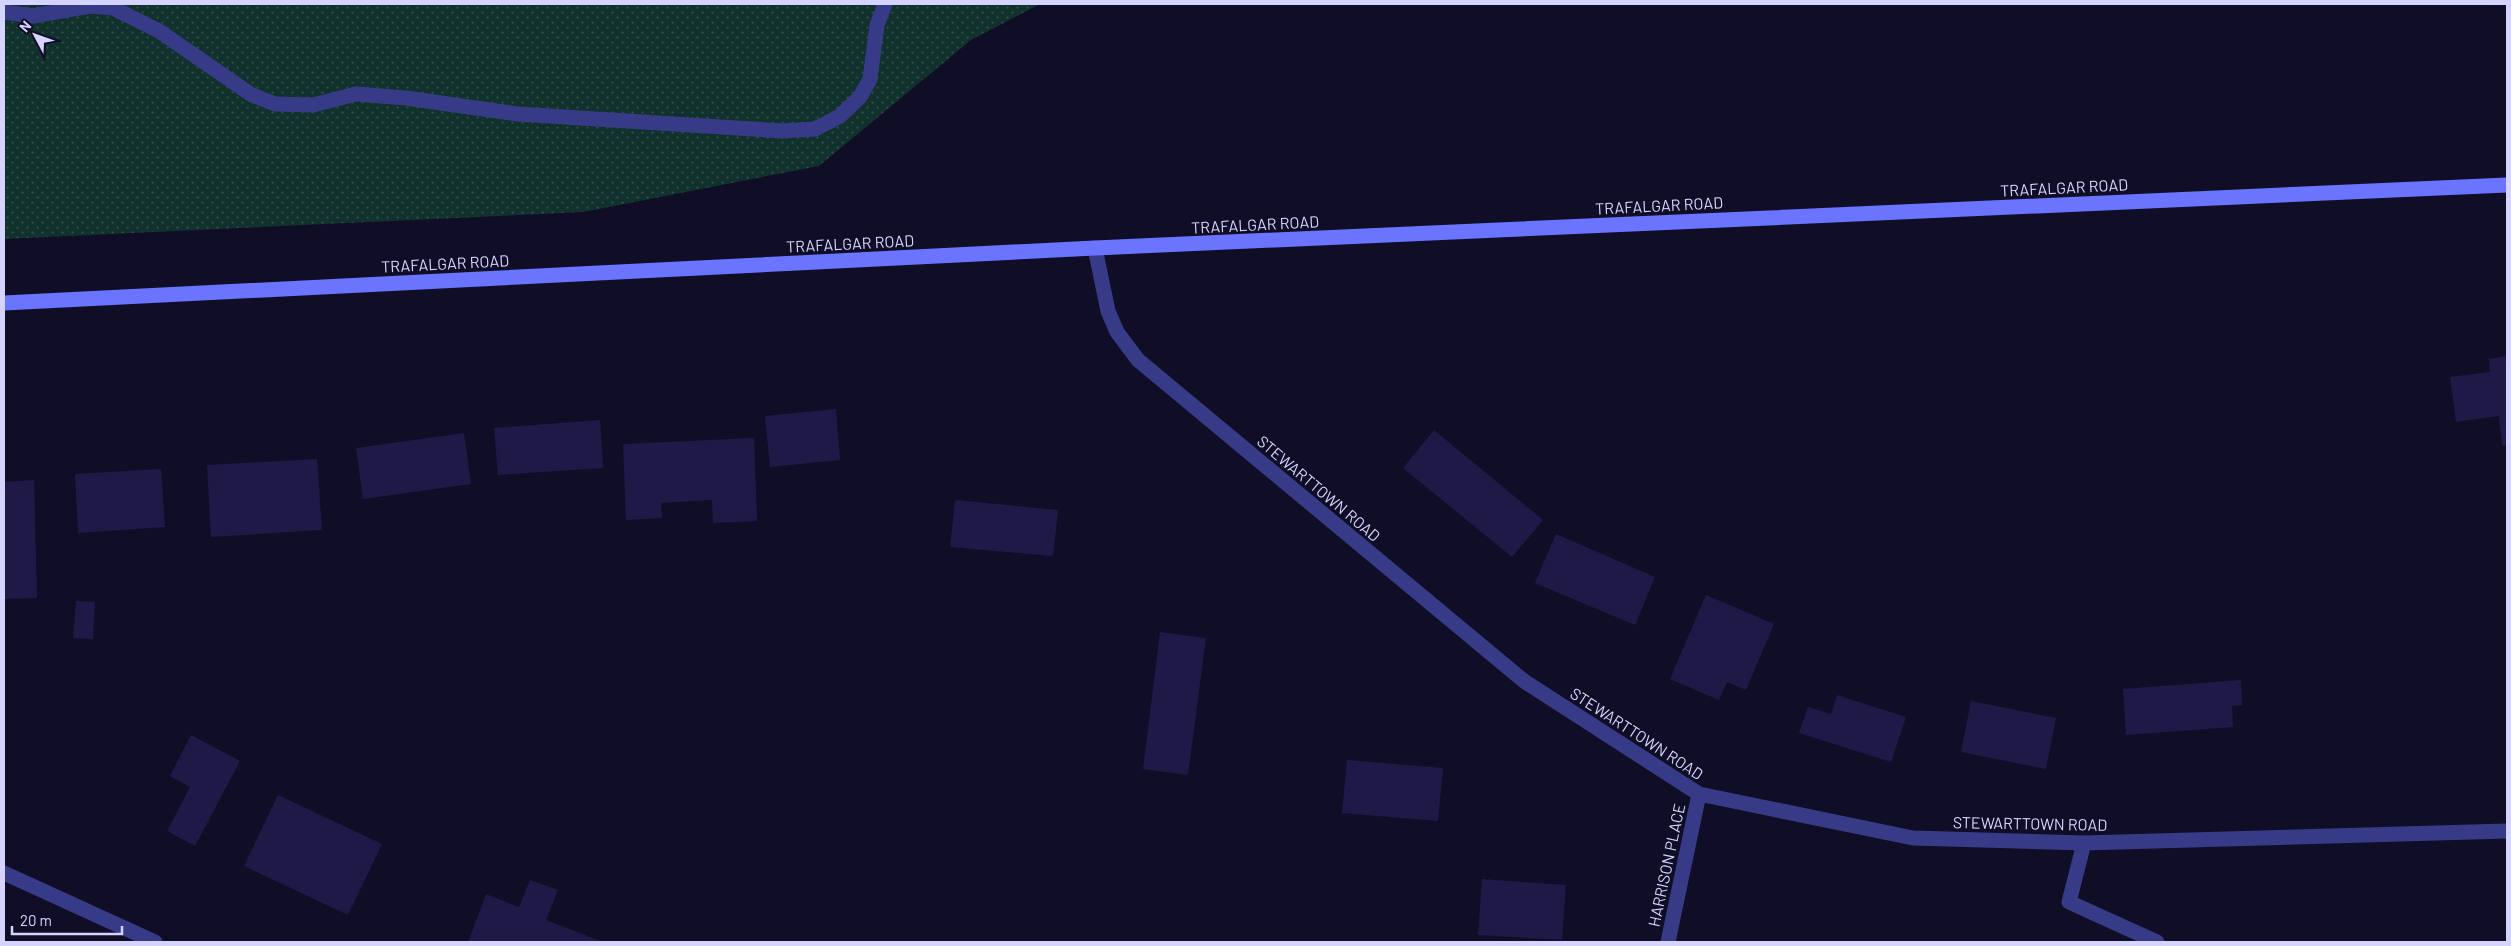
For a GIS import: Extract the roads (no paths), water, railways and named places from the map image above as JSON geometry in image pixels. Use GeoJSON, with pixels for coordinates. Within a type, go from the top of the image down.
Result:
{"type":"FeatureCollection","features":[{"type":"Feature","properties":{"kind":"main road","name":"TRAFALGAR ROAD"},"geometry":{"type":"LineString","coordinates":[[4,303],[1095,248],[2507,185]]}},
{"type":"Feature","properties":{"kind":"street"},"geometry":{"type":"LineString","coordinates":[[4,12],[33,16],[90,6],[113,8],[159,31],[252,95],[275,104],[313,105],[356,94],[406,98],[518,114],[782,131],[814,128],[840,116],[860,97],[870,79],[877,25],[885,4]]}},
{"type":"Feature","properties":{"kind":"street","name":"STEWARTTOWN ROAD"},"geometry":{"type":"LineString","coordinates":[[1095,248],[1108,311],[1117,332],[1138,360],[1524,681],[1698,794],[1914,838],[2084,844],[2507,831]]}},
{"type":"Feature","properties":{"kind":"street","name":"HARRISON PLACE"},"geometry":{"type":"LineString","coordinates":[[1668,942],[1698,794]]}},
{"type":"Feature","properties":{"kind":"street"},"geometry":{"type":"LineString","coordinates":[[2084,844],[2068,902],[2157,942]]}},
{"type":"Feature","properties":{"kind":"street"},"geometry":{"type":"LineString","coordinates":[[4,873],[156,942]]}}]}
